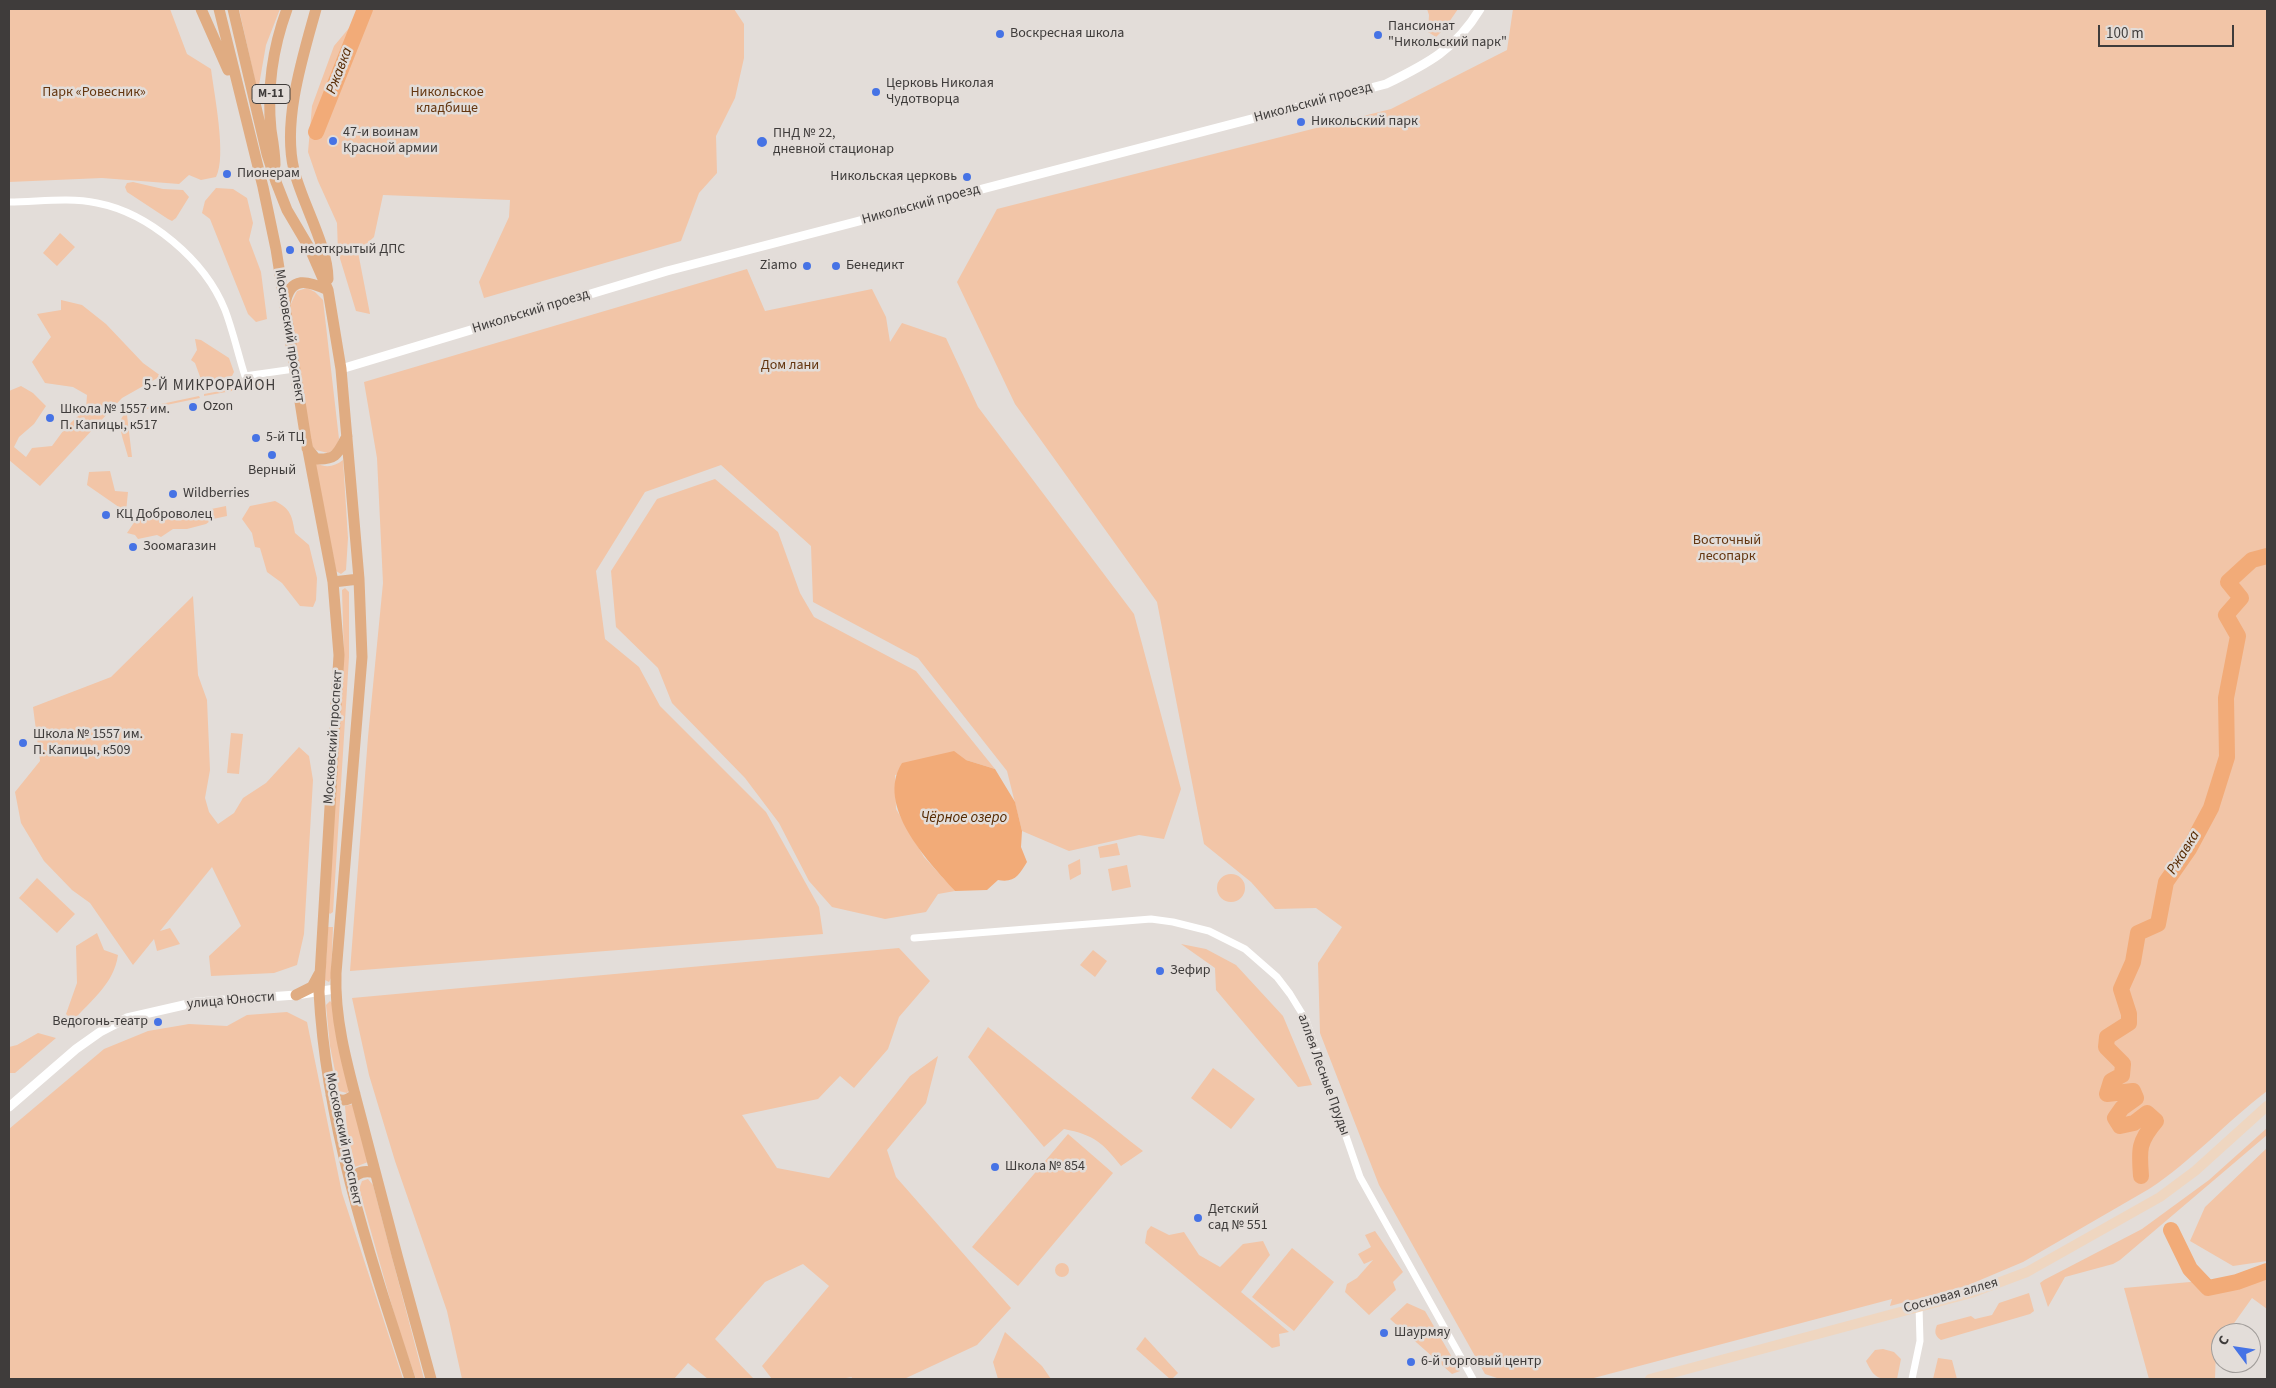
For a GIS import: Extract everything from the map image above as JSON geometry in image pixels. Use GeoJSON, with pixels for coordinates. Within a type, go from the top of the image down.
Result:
{"type":"FeatureCollection","features":[{"type":"Feature","properties":{"kind":"main road"},"geometry":{"type":"LineString","coordinates":[[201,9],[239,91]]}},
{"type":"Feature","properties":{"kind":"main road"},"geometry":{"type":"LineString","coordinates":[[219,9],[239,91]]}},
{"type":"Feature","properties":{"kind":"main road"},"geometry":{"type":"LineString","coordinates":[[233,9],[276,182]]}},
{"type":"Feature","properties":{"kind":"main road","name":"М-11"},"geometry":{"type":"LineString","coordinates":[[276,182],[270,106],[271,81],[274,55],[287,9]]}},
{"type":"Feature","properties":{"kind":"main road"},"geometry":{"type":"LineString","coordinates":[[284,307],[287,293],[292,286],[300,282],[315,284],[328,290],[328,272],[293,168],[291,144],[292,113],[297,83],[316,9]]}},
{"type":"Feature","properties":{"kind":"main road","name":"Московский проспект"},"geometry":{"type":"LineString","coordinates":[[239,91],[276,249],[307,448],[333,582],[339,655],[320,972],[320,1014],[331,1095],[350,1182],[384,1300],[410,1379]]}},
{"type":"Feature","properties":{"kind":"main road","name":"Московский проспект"},"geometry":{"type":"LineString","coordinates":[[276,182],[291,217],[310,249],[328,290],[341,369],[359,579],[362,657],[335,988],[342,1042],[375,1173],[431,1379]]}},
{"type":"Feature","properties":{"kind":"main road"},"geometry":{"type":"LineString","coordinates":[[291,217],[321,247]]}},
{"type":"Feature","properties":{"kind":"main road"},"geometry":{"type":"LineString","coordinates":[[307,448],[316,459],[328,460],[337,455],[347,436]]}},
{"type":"Feature","properties":{"kind":"main road"},"geometry":{"type":"LineString","coordinates":[[333,582],[359,579]]}},
{"type":"Feature","properties":{"kind":"main road"},"geometry":{"type":"LineString","coordinates":[[323,920],[340,921]]}},
{"type":"Feature","properties":{"kind":"main road"},"geometry":{"type":"LineString","coordinates":[[296,995],[312,987],[320,972]]}},
{"type":"Feature","properties":{"kind":"main road"},"geometry":{"type":"LineString","coordinates":[[331,1095],[343,1101],[350,1099],[355,1094]]}},
{"type":"Feature","properties":{"kind":"main road","name":"Сосновая аллея"},"geometry":{"type":"LineString","coordinates":[[1650,1379],[1971,1293],[2032,1269],[2119,1222],[2160,1197],[2196,1170],[2267,1106]]}},
{"type":"Feature","properties":{"kind":"main road"},"geometry":{"type":"LineString","coordinates":[[350,1182],[354,1176],[362,1172],[375,1173]]}},
{"type":"Feature","properties":{"kind":"street","name":"Никольский проезд"},"geometry":{"type":"LineString","coordinates":[[341,369],[667,271],[1386,84],[1421,67],[1448,50],[1470,26],[1480,9]]}},
{"type":"Feature","properties":{"kind":"street"},"geometry":{"type":"LineString","coordinates":[[9,202],[72,200],[97,203],[120,209],[142,220],[175,243],[210,283],[225,309],[244,376],[294,369]]}},
{"type":"Feature","properties":{"kind":"street","name":"аллея Лесные Пруды"},"geometry":{"type":"LineString","coordinates":[[914,938],[1151,919],[1173,922],[1209,931],[1245,949],[1277,977],[1306,1020],[1360,1178],[1473,1379]]}},
{"type":"Feature","properties":{"kind":"street","name":"улица Юности"},"geometry":{"type":"LineString","coordinates":[[9,1107],[76,1049],[100,1032],[127,1018],[197,1002],[296,995],[335,988]]}},
{"type":"Feature","properties":{"kind":"street"},"geometry":{"type":"LineString","coordinates":[[296,995],[312,1000],[320,1014]]}},
{"type":"Feature","properties":{"kind":"street"},"geometry":{"type":"LineString","coordinates":[[1912,1379],[1920,1341],[1919,1306]]}},
{"type":"Feature","properties":{"kind":"green space","name":"Парк «Ровесник»"},"geometry":{"type":"Polygon","coordinates":[[[9,9],[170,9],[187,54],[211,69],[220,140],[219,168],[216,177],[201,180],[189,175],[179,184],[102,178],[9,182],[9,9]]]}},
{"type":"Feature","properties":{"kind":"green space"},"geometry":{"type":"Polygon","coordinates":[[[239,9],[280,9],[266,45],[259,85],[256,85],[239,9]]]}},
{"type":"Feature","properties":{"kind":"green space","name":"Никольское кладбище"},"geometry":{"type":"Polygon","coordinates":[[[365,9],[734,9],[744,24],[744,58],[735,98],[716,136],[717,173],[699,193],[681,241],[484,298],[479,282],[509,217],[510,200],[383,195],[374,237],[358,252],[370,314],[356,311],[338,252],[337,223],[318,181],[308,152],[312,106],[334,46],[365,9]]]}},
{"type":"Feature","properties":{"kind":"green space"},"geometry":{"type":"Polygon","coordinates":[[[1427,9],[1458,9],[1445,28],[1436,37],[1428,32],[1429,15],[1427,9]]]}},
{"type":"Feature","properties":{"kind":"green space","name":"Восточный лесопарк"},"geometry":{"type":"Polygon","coordinates":[[[1513,9],[2267,9],[2267,1091],[2165,1178],[2023,1262],[1966,1286],[1890,1306],[1892,1299],[1590,1379],[1500,1379],[1485,1374],[1379,1185],[1320,1033],[1318,963],[1342,927],[1316,908],[1275,909],[1251,882],[1204,844],[1157,602],[1015,404],[957,282],[997,209],[1391,109],[1507,50],[1513,9]]]}},
{"type":"Feature","properties":{"kind":"green space"},"geometry":{"type":"Polygon","coordinates":[[[133,182],[163,189],[183,190],[189,197],[176,218],[172,221],[127,192],[125,187],[127,183],[133,182]]]}},
{"type":"Feature","properties":{"kind":"green space"},"geometry":{"type":"Polygon","coordinates":[[[216,188],[233,189],[247,198],[253,223],[249,240],[261,272],[267,319],[256,322],[248,314],[210,219],[202,213],[205,201],[216,188]]]}},
{"type":"Feature","properties":{"kind":"green space"},"geometry":{"type":"Polygon","coordinates":[[[60,233],[75,247],[57,266],[43,253],[60,233]]]}},
{"type":"Feature","properties":{"kind":"green space","name":"Дом лани"},"geometry":{"type":"Polygon","coordinates":[[[747,269],[765,311],[872,289],[886,317],[890,342],[902,323],[946,338],[978,407],[1134,614],[1181,789],[1164,839],[1139,835],[1069,851],[1022,831],[1007,771],[918,658],[813,602],[811,546],[721,465],[645,492],[596,571],[605,639],[639,667],[660,706],[766,812],[819,907],[823,934],[350,971],[368,737],[383,583],[377,458],[364,382],[747,269]]]}},
{"type":"Feature","properties":{"kind":"green space"},"geometry":{"type":"Polygon","coordinates":[[[307,288],[315,292],[323,300],[339,439],[336,448],[328,453],[316,450],[310,444],[289,308],[297,291],[307,288]]]}},
{"type":"Feature","properties":{"kind":"green space"},"geometry":{"type":"Polygon","coordinates":[[[61,300],[82,305],[106,324],[143,363],[161,376],[122,398],[40,486],[9,460],[9,391],[21,386],[33,393],[46,406],[34,424],[19,437],[14,447],[26,457],[32,448],[52,446],[66,427],[86,409],[87,395],[73,387],[45,383],[32,362],[51,337],[37,314],[61,310],[61,300]]]}},
{"type":"Feature","properties":{"kind":"green space"},"geometry":{"type":"Polygon","coordinates":[[[195,339],[201,340],[229,358],[234,372],[232,376],[202,382],[195,363],[191,360],[197,350],[195,339]]]}},
{"type":"Feature","properties":{"kind":"green space"},"geometry":{"type":"Polygon","coordinates":[[[264,383],[265,385],[204,396],[204,394],[264,383]]]}},
{"type":"Feature","properties":{"kind":"green space"},"geometry":{"type":"Polygon","coordinates":[[[199,396],[200,398],[147,409],[147,407],[199,396]]]}},
{"type":"Feature","properties":{"kind":"green space"},"geometry":{"type":"Polygon","coordinates":[[[137,409],[138,411],[127,415],[132,457],[128,457],[120,427],[121,421],[128,411],[137,409]]]}},
{"type":"Feature","properties":{"kind":"green space"},"geometry":{"type":"Polygon","coordinates":[[[343,460],[348,538],[346,570],[341,574],[336,571],[315,463],[330,466],[343,460]]]}},
{"type":"Feature","properties":{"kind":"green space"},"geometry":{"type":"Polygon","coordinates":[[[110,471],[115,491],[128,492],[126,512],[87,485],[89,472],[110,471]]]}},
{"type":"Feature","properties":{"kind":"green space"},"geometry":{"type":"Polygon","coordinates":[[[715,479],[778,532],[800,593],[814,617],[916,671],[995,769],[966,760],[895,775],[896,809],[924,857],[955,891],[938,894],[926,912],[885,919],[832,907],[809,881],[779,823],[745,778],[672,703],[658,668],[616,627],[611,571],[657,499],[715,479]]]}},
{"type":"Feature","properties":{"kind":"green space"},"geometry":{"type":"Polygon","coordinates":[[[275,501],[288,510],[295,533],[309,545],[317,578],[316,600],[313,607],[300,606],[282,583],[267,572],[260,548],[255,547],[252,533],[242,519],[250,506],[275,501]]]}},
{"type":"Feature","properties":{"kind":"green space"},"geometry":{"type":"Polygon","coordinates":[[[226,506],[227,516],[187,529],[173,529],[161,537],[157,535],[138,539],[135,535],[127,533],[135,521],[140,519],[150,520],[163,514],[182,515],[226,506]]]}},
{"type":"Feature","properties":{"kind":"green space"},"geometry":{"type":"Polygon","coordinates":[[[345,588],[349,592],[349,657],[333,912],[330,914],[328,912],[344,657],[342,590],[345,588]]]}},
{"type":"Feature","properties":{"kind":"green space"},"geometry":{"type":"Polygon","coordinates":[[[193,596],[198,675],[207,700],[210,770],[205,798],[209,812],[218,824],[234,813],[243,798],[266,783],[299,747],[309,756],[313,780],[304,934],[297,965],[274,973],[211,976],[209,956],[241,926],[212,867],[160,931],[170,928],[180,944],[157,951],[154,939],[133,965],[90,903],[72,890],[44,861],[21,823],[15,792],[40,761],[33,707],[111,677],[193,596]]]}},
{"type":"Feature","properties":{"kind":"green space"},"geometry":{"type":"Polygon","coordinates":[[[231,733],[243,734],[239,774],[227,773],[231,733]]]}},
{"type":"Feature","properties":{"kind":"green space"},"geometry":{"type":"Polygon","coordinates":[[[1117,843],[1120,855],[1100,858],[1098,847],[1117,843]]]}},
{"type":"Feature","properties":{"kind":"green space"},"geometry":{"type":"Polygon","coordinates":[[[1080,859],[1081,874],[1070,880],[1068,865],[1080,859]]]}},
{"type":"Feature","properties":{"kind":"green space"},"geometry":{"type":"Polygon","coordinates":[[[1127,865],[1131,887],[1112,891],[1108,869],[1127,865]]]}},
{"type":"Feature","properties":{"kind":"green space"},"geometry":{"type":"Polygon","coordinates":[[[1231,874],[1241,878],[1245,888],[1241,898],[1231,902],[1221,898],[1217,888],[1221,878],[1231,874]]]}},
{"type":"Feature","properties":{"kind":"green space"},"geometry":{"type":"Polygon","coordinates":[[[37,878],[75,914],[57,933],[19,898],[37,878]]]}},
{"type":"Feature","properties":{"kind":"green space"},"geometry":{"type":"Polygon","coordinates":[[[328,927],[333,927],[331,978],[329,982],[325,980],[328,927]]]}},
{"type":"Feature","properties":{"kind":"green space"},"geometry":{"type":"Polygon","coordinates":[[[97,933],[104,950],[118,955],[116,965],[112,975],[101,991],[73,1021],[66,1014],[77,983],[76,946],[97,933]]]}},
{"type":"Feature","properties":{"kind":"green space"},"geometry":{"type":"Polygon","coordinates":[[[1181,944],[1206,949],[1236,965],[1283,1016],[1312,1085],[1298,1087],[1216,990],[1215,968],[1181,944]]]}},
{"type":"Feature","properties":{"kind":"green space"},"geometry":{"type":"Polygon","coordinates":[[[899,948],[930,981],[899,1017],[888,1049],[854,1088],[840,1076],[818,1099],[742,1115],[777,1168],[829,1178],[910,1076],[938,1056],[926,1103],[887,1150],[896,1177],[1011,1308],[977,1345],[904,1379],[851,1379],[852,1377],[840,1379],[772,1379],[762,1366],[829,1286],[803,1264],[765,1282],[715,1339],[754,1379],[708,1379],[688,1363],[674,1379],[462,1379],[447,1311],[395,1161],[369,1075],[352,998],[899,948]]]}},
{"type":"Feature","properties":{"kind":"green space"},"geometry":{"type":"Polygon","coordinates":[[[1093,950],[1107,961],[1095,977],[1080,965],[1093,950]]]}},
{"type":"Feature","properties":{"kind":"green space"},"geometry":{"type":"Polygon","coordinates":[[[330,1001],[333,1004],[350,1089],[347,1093],[339,1091],[330,1046],[326,1005],[330,1001]]]}},
{"type":"Feature","properties":{"kind":"green space"},"geometry":{"type":"Polygon","coordinates":[[[287,1012],[307,1022],[342,1193],[403,1379],[9,1379],[9,1129],[104,1049],[148,1031],[189,1024],[227,1026],[247,1015],[287,1012]]]}},
{"type":"Feature","properties":{"kind":"green space"},"geometry":{"type":"Polygon","coordinates":[[[988,1027],[1143,1151],[1121,1166],[1103,1145],[1097,1141],[1083,1134],[1064,1129],[1044,1147],[968,1057],[988,1027]]]}},
{"type":"Feature","properties":{"kind":"green space"},"geometry":{"type":"Polygon","coordinates":[[[38,1033],[56,1038],[15,1073],[9,1073],[9,1047],[17,1045],[38,1033]]]}},
{"type":"Feature","properties":{"kind":"green space"},"geometry":{"type":"Polygon","coordinates":[[[1213,1068],[1255,1099],[1231,1129],[1191,1098],[1213,1068]]]}},
{"type":"Feature","properties":{"kind":"green space"},"geometry":{"type":"Polygon","coordinates":[[[354,1104],[368,1162],[355,1167],[347,1130],[345,1106],[354,1104]]]}},
{"type":"Feature","properties":{"kind":"green space"},"geometry":{"type":"Polygon","coordinates":[[[2267,1128],[2267,1135],[2120,1260],[2113,1264],[2065,1277],[2048,1307],[2040,1283],[2142,1229],[2209,1180],[2267,1128]]]}},
{"type":"Feature","properties":{"kind":"green space"},"geometry":{"type":"Polygon","coordinates":[[[1068,1134],[1113,1173],[1018,1286],[972,1247],[1068,1134]]]}},
{"type":"Feature","properties":{"kind":"green space"},"geometry":{"type":"Polygon","coordinates":[[[2267,1148],[2267,1261],[2233,1266],[2190,1241],[2205,1207],[2267,1148]]]}},
{"type":"Feature","properties":{"kind":"green space"},"geometry":{"type":"Polygon","coordinates":[[[368,1179],[373,1185],[424,1379],[416,1379],[399,1331],[359,1189],[362,1181],[368,1179]]]}},
{"type":"Feature","properties":{"kind":"green space"},"geometry":{"type":"Polygon","coordinates":[[[1151,1226],[1169,1235],[1184,1232],[1199,1255],[1220,1267],[1243,1244],[1263,1241],[1270,1255],[1241,1292],[1289,1332],[1279,1334],[1280,1346],[1272,1348],[1145,1243],[1147,1231],[1151,1226]]]}},
{"type":"Feature","properties":{"kind":"green space"},"geometry":{"type":"Polygon","coordinates":[[[1375,1231],[1403,1272],[1393,1282],[1396,1290],[1369,1315],[1345,1292],[1347,1284],[1357,1278],[1373,1260],[1364,1264],[1358,1254],[1371,1247],[1365,1235],[1375,1231]]]}},
{"type":"Feature","properties":{"kind":"green space"},"geometry":{"type":"Polygon","coordinates":[[[1292,1248],[1334,1282],[1294,1331],[1252,1297],[1292,1248]]]}},
{"type":"Feature","properties":{"kind":"green space"},"geometry":{"type":"Polygon","coordinates":[[[1062,1263],[1067,1265],[1069,1270],[1067,1275],[1062,1277],[1057,1275],[1055,1270],[1057,1265],[1062,1263]]]}},
{"type":"Feature","properties":{"kind":"green space"},"geometry":{"type":"Polygon","coordinates":[[[2267,1275],[2267,1309],[2252,1298],[2234,1323],[2211,1323],[2211,1373],[2215,1373],[2215,1379],[2149,1379],[2124,1288],[2267,1275]]]}},
{"type":"Feature","properties":{"kind":"green space"},"geometry":{"type":"Polygon","coordinates":[[[2029,1293],[2034,1311],[2030,1314],[1941,1340],[1936,1335],[1937,1325],[1971,1316],[1975,1319],[1992,1315],[1999,1303],[2029,1293]]]}},
{"type":"Feature","properties":{"kind":"green space"},"geometry":{"type":"Polygon","coordinates":[[[1407,1303],[1425,1311],[1460,1371],[1452,1374],[1390,1319],[1407,1303]]]}},
{"type":"Feature","properties":{"kind":"green space"},"geometry":{"type":"Polygon","coordinates":[[[1005,1332],[1042,1366],[1051,1379],[998,1379],[993,1362],[1005,1332]]]}},
{"type":"Feature","properties":{"kind":"green space"},"geometry":{"type":"Polygon","coordinates":[[[1145,1337],[1178,1373],[1172,1379],[1136,1349],[1145,1337]]]}},
{"type":"Feature","properties":{"kind":"green space"},"geometry":{"type":"Polygon","coordinates":[[[1883,1349],[1894,1352],[1901,1359],[1897,1379],[1877,1377],[1866,1361],[1875,1350],[1883,1349]]]}},
{"type":"Feature","properties":{"kind":"green space"},"geometry":{"type":"Polygon","coordinates":[[[1938,1358],[1952,1360],[1957,1379],[1933,1379],[1938,1358]]]}},
{"type":"Feature","properties":{"kind":"water","name":"Чёрное озеро"},"geometry":{"type":"Polygon","coordinates":[[[954,751],[966,760],[995,769],[1015,802],[1022,831],[1021,847],[1027,862],[1016,877],[1004,881],[998,880],[987,890],[955,891],[931,864],[908,831],[895,797],[895,780],[902,763],[954,751]]]}},
{"type":"Feature","properties":{"kind":"waterway","name":"Ржавка"},"geometry":{"type":"LineString","coordinates":[[316,132],[365,9]]}},
{"type":"Feature","properties":{"kind":"waterway","name":"Ржавка"},"geometry":{"type":"LineString","coordinates":[[2141,1176],[2141,1147],[2150,1128],[2156,1121],[2147,1113],[2134,1123],[2120,1126],[2115,1118],[2122,1108],[2136,1098],[2133,1091],[2107,1094],[2111,1081],[2122,1075],[2123,1064],[2106,1047],[2107,1037],[2129,1023],[2129,1014],[2121,989],[2133,962],[2138,933],[2158,924],[2166,882],[2189,849],[2211,808],[2227,757],[2226,698],[2238,636],[2226,615],[2241,598],[2228,582],[2252,560],[2267,556]]}},
{"type":"Feature","properties":{"kind":"waterway","name":"Ржавка"},"geometry":{"type":"LineString","coordinates":[[2171,1230],[2190,1269],[2208,1288],[2237,1282],[2267,1271]]}},
{"type":"Feature","properties":{"kind":"place","name":"Воскресная школа"},"geometry":{"type":"Point","coordinates":[1000,34]}},
{"type":"Feature","properties":{"kind":"place","name":"Пансионат \"Никольский парк\""},"geometry":{"type":"Point","coordinates":[1378,35]}},
{"type":"Feature","properties":{"kind":"place","name":"Церковь Николая Чудотворца"},"geometry":{"type":"Point","coordinates":[876,92]}},
{"type":"Feature","properties":{"kind":"place","name":"Никольский парк"},"geometry":{"type":"Point","coordinates":[1301,122]}},
{"type":"Feature","properties":{"kind":"place","name":"47-и воинам Красной армии"},"geometry":{"type":"Point","coordinates":[333,141]}},
{"type":"Feature","properties":{"kind":"place","name":"ПНД № 22, дневной стационар"},"geometry":{"type":"Point","coordinates":[762,142]}},
{"type":"Feature","properties":{"kind":"place","name":"Пионерам"},"geometry":{"type":"Point","coordinates":[227,174]}},
{"type":"Feature","properties":{"kind":"place","name":"Никольская церковь"},"geometry":{"type":"Point","coordinates":[967,177]}},
{"type":"Feature","properties":{"kind":"place","name":"неоткрытый ДПС"},"geometry":{"type":"Point","coordinates":[290,250]}},
{"type":"Feature","properties":{"kind":"place","name":"Ziamo"},"geometry":{"type":"Point","coordinates":[807,266]}},
{"type":"Feature","properties":{"kind":"place","name":"Бенедикт"},"geometry":{"type":"Point","coordinates":[836,266]}},
{"type":"Feature","properties":{"kind":"place","name":"Ozon"},"geometry":{"type":"Point","coordinates":[193,407]}},
{"type":"Feature","properties":{"kind":"place","name":"Школа № 1557 им. П. Капицы, к517"},"geometry":{"type":"Point","coordinates":[50,418]}},
{"type":"Feature","properties":{"kind":"place","name":"5-й ТЦ"},"geometry":{"type":"Point","coordinates":[256,438]}},
{"type":"Feature","properties":{"kind":"place","name":"Верный"},"geometry":{"type":"Point","coordinates":[272,455]}},
{"type":"Feature","properties":{"kind":"place","name":"Wildberries"},"geometry":{"type":"Point","coordinates":[173,494]}},
{"type":"Feature","properties":{"kind":"place","name":"КЦ Доброволец"},"geometry":{"type":"Point","coordinates":[106,515]}},
{"type":"Feature","properties":{"kind":"place","name":"Зоомагазин"},"geometry":{"type":"Point","coordinates":[133,547]}},
{"type":"Feature","properties":{"kind":"place","name":"Школа № 1557 им. П. Капицы, к509"},"geometry":{"type":"Point","coordinates":[23,743]}},
{"type":"Feature","properties":{"kind":"place","name":"Зефир"},"geometry":{"type":"Point","coordinates":[1160,971]}},
{"type":"Feature","properties":{"kind":"place","name":"Ведогонь-театр"},"geometry":{"type":"Point","coordinates":[158,1022]}},
{"type":"Feature","properties":{"kind":"place","name":"Школа № 854"},"geometry":{"type":"Point","coordinates":[995,1167]}},
{"type":"Feature","properties":{"kind":"place","name":"Детский сад № 551"},"geometry":{"type":"Point","coordinates":[1198,1218]}},
{"type":"Feature","properties":{"kind":"place","name":"Шаурмяу"},"geometry":{"type":"Point","coordinates":[1384,1333]}},
{"type":"Feature","properties":{"kind":"place","name":"6-й торговый центр"},"geometry":{"type":"Point","coordinates":[1411,1362]}},
{"type":"Feature","properties":{"kind":"district","name":"5-Й МИКРОРАЙОН"},"geometry":{"type":"Point","coordinates":[210,387]}}]}
